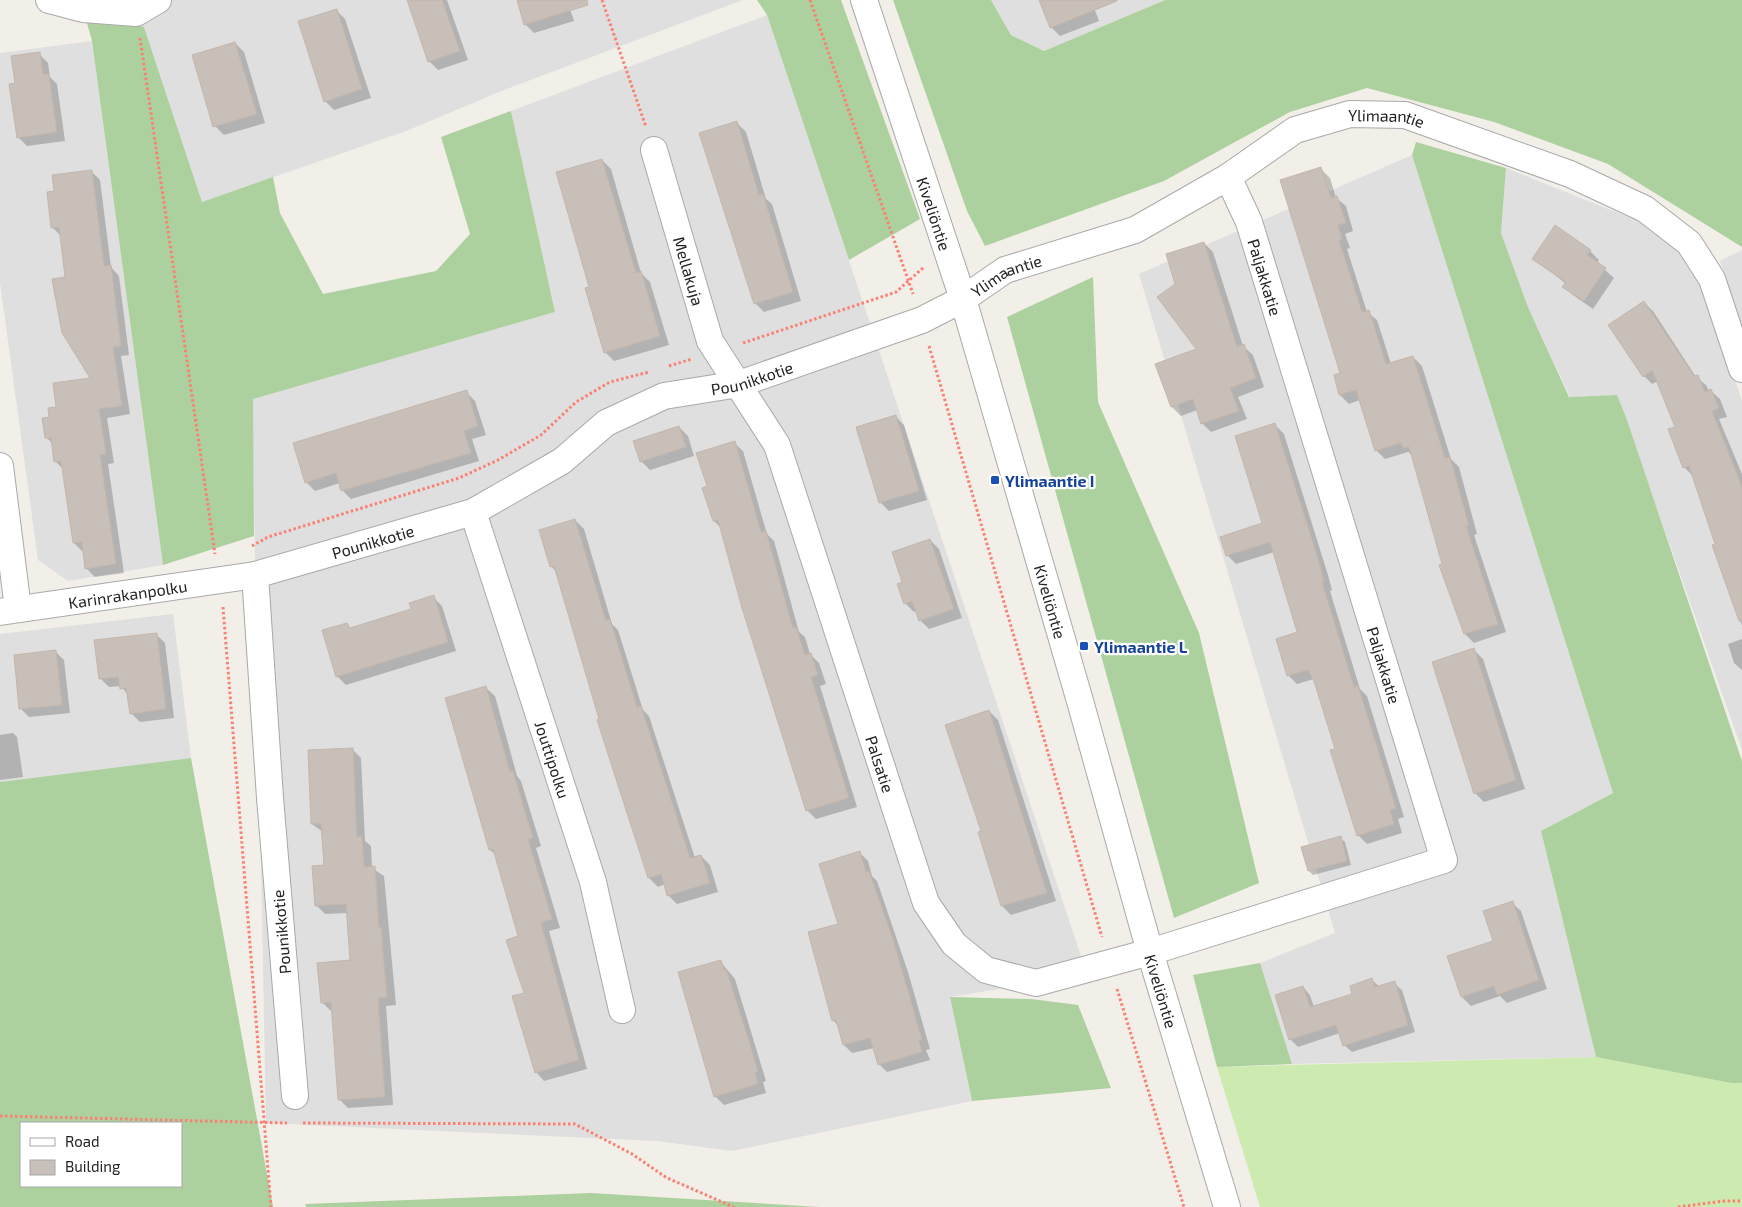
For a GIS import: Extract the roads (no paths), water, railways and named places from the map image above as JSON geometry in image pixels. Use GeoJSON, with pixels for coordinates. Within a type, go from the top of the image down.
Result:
{"type":"FeatureCollection","features":[{"type":"Feature","properties":{"kind":"street"},"geometry":{"type":"LineString","coordinates":[[49,0],[83,9],[136,13],[158,0]]}},
{"type":"Feature","properties":{"kind":"street","name":"Kiveliöntie"},"geometry":{"type":"LineString","coordinates":[[864,0],[962,299],[1080,701],[1150,952],[1227,1207]]}},
{"type":"Feature","properties":{"kind":"street","name":"Ylimaantie"},"geometry":{"type":"LineString","coordinates":[[962,299],[1005,270],[1135,230],[1228,177],[1295,130],[1350,114],[1405,115],[1570,174],[1645,209],[1690,243],[1712,279],[1742,369]]}},
{"type":"Feature","properties":{"kind":"street","name":"Mellakuja"},"geometry":{"type":"LineString","coordinates":[[654,150],[710,341],[739,384]]}},
{"type":"Feature","properties":{"kind":"street","name":"Paljakkatie"},"geometry":{"type":"LineString","coordinates":[[1150,952],[1444,860],[1252,232],[1228,177]]}},
{"type":"Feature","properties":{"kind":"street","name":"Pounikkotie"},"geometry":{"type":"LineString","coordinates":[[295,1096],[271,808],[255,575],[473,512],[562,461],[606,423],[664,396],[739,384],[922,320],[962,299]]}},
{"type":"Feature","properties":{"kind":"street","name":"Palsatie"},"geometry":{"type":"LineString","coordinates":[[739,384],[777,445],[926,903],[954,944],[986,970],[1036,982],[1150,952]]}},
{"type":"Feature","properties":{"kind":"street"},"geometry":{"type":"LineString","coordinates":[[0,466],[9,610]]}},
{"type":"Feature","properties":{"kind":"street","name":"Jouttipolku"},"geometry":{"type":"LineString","coordinates":[[473,512],[593,882],[622,1010]]}},
{"type":"Feature","properties":{"kind":"street","name":"Karinrakanpolku"},"geometry":{"type":"LineString","coordinates":[[9,610],[255,575]]}},
{"type":"Feature","properties":{"kind":"place","name":"Ylimaantie I"},"geometry":{"type":"Point","coordinates":[995,480]}},
{"type":"Feature","properties":{"kind":"place","name":"Ylimaantie L"},"geometry":{"type":"Point","coordinates":[1084,646]}}]}
